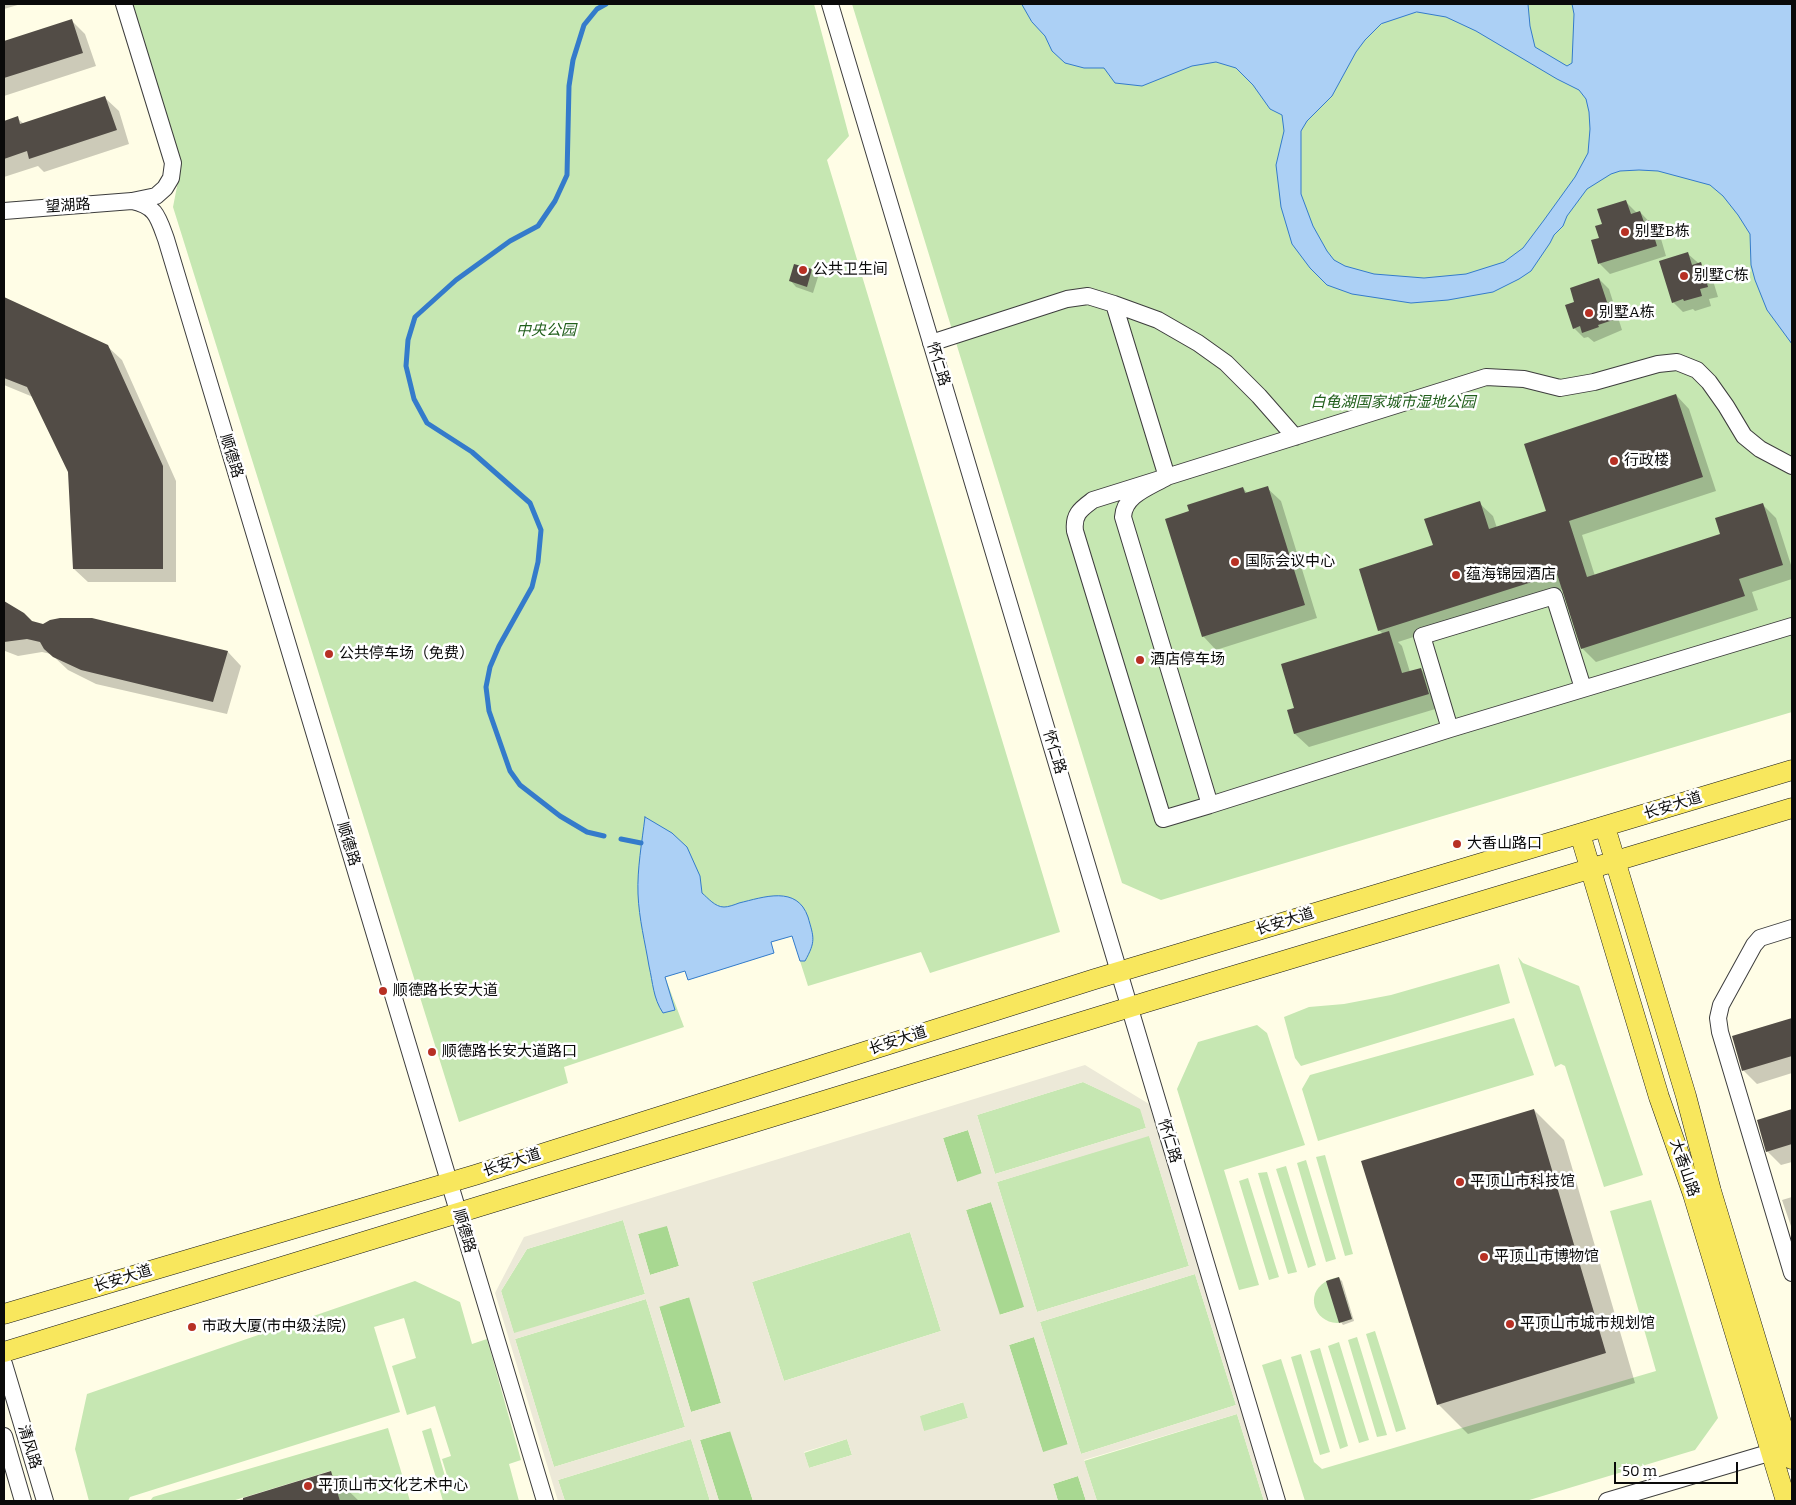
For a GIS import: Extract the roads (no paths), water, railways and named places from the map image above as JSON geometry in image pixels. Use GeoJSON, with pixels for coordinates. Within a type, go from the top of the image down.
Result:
{"type":"FeatureCollection","features":[{"type":"Feature","properties":{"kind":"main road","name":"长安大道"},"geometry":{"type":"LineString","coordinates":[[4,1314],[450,1182],[1118,972],[1792,770]]}},
{"type":"Feature","properties":{"kind":"main road","name":"长安大道"},"geometry":{"type":"LineString","coordinates":[[4,1352],[1129,1007],[1792,808]]}},
{"type":"Feature","properties":{"kind":"main road","name":"大香山路"},"geometry":{"type":"LineString","coordinates":[[1605,827],[1686,1096],[1711,1191],[1786,1451],[1786,1501]]}},
{"type":"Feature","properties":{"kind":"main road","name":"大香山路"},"geometry":{"type":"LineString","coordinates":[[1580,834],[1659,1097],[1786,1451]]}},
{"type":"Feature","properties":{"kind":"street","name":"望湖路"},"geometry":{"type":"LineString","coordinates":[[4,210],[132,201],[156,196],[165,188],[171,178],[173,163],[124,4]]}},
{"type":"Feature","properties":{"kind":"street","name":"怀仁路"},"geometry":{"type":"LineString","coordinates":[[830,4],[1277,1501]]}},
{"type":"Feature","properties":{"kind":"street","name":"顺德路"},"geometry":{"type":"LineString","coordinates":[[132,201],[145,204],[153,211],[160,221],[166,239],[545,1501]]}},
{"type":"Feature","properties":{"kind":"street"},"geometry":{"type":"LineString","coordinates":[[931,343],[1067,299],[1088,296],[1158,320],[1198,343],[1219,358],[1259,396],[1295,437]]}},
{"type":"Feature","properties":{"kind":"street"},"geometry":{"type":"LineString","coordinates":[[1114,304],[1167,477]]}},
{"type":"Feature","properties":{"kind":"street"},"geometry":{"type":"LineString","coordinates":[[1792,466],[1760,449],[1744,436],[1709,382],[1696,370],[1677,362],[1658,364],[1594,382],[1560,388],[1524,379],[1486,377],[1093,500],[1076,516],[1074,522],[1163,819],[1582,688],[1792,626]]}},
{"type":"Feature","properties":{"kind":"street"},"geometry":{"type":"LineString","coordinates":[[1167,477],[1133,496],[1123,509],[1123,517],[1210,805]]}},
{"type":"Feature","properties":{"kind":"street"},"geometry":{"type":"LineString","coordinates":[[1450,729],[1422,636],[1554,596],[1582,688]]}},
{"type":"Feature","properties":{"kind":"street"},"geometry":{"type":"LineString","coordinates":[[1792,928],[1760,938],[1754,945],[1721,1005],[1718,1018],[1720,1032],[1792,1273]]}},
{"type":"Feature","properties":{"kind":"street","name":"清风路"},"geometry":{"type":"LineString","coordinates":[[4,1364],[45,1501]]}},
{"type":"Feature","properties":{"kind":"street","name":"清风路"},"geometry":{"type":"LineString","coordinates":[[4,1436],[23,1501]]}},
{"type":"Feature","properties":{"kind":"street"},"geometry":{"type":"LineString","coordinates":[[1607,1501],[1786,1451]]}},
{"type":"Feature","properties":{"kind":"water"},"geometry":{"type":"Polygon","coordinates":[[[1022,4],[1528,4],[1530,26],[1535,47],[1567,66],[1572,63],[1574,14],[1572,4],[1792,4],[1792,344],[1767,310],[1751,265],[1750,234],[1738,215],[1723,196],[1710,185],[1658,171],[1620,171],[1611,174],[1587,189],[1531,271],[1493,292],[1448,300],[1411,303],[1352,294],[1327,285],[1310,268],[1292,244],[1281,207],[1276,165],[1284,131],[1282,115],[1270,109],[1253,85],[1236,68],[1216,62],[1192,66],[1142,86],[1115,83],[1104,68],[1084,68],[1065,63],[1052,51],[1045,36],[1032,22],[1022,4]],[[1417,12],[1381,24],[1356,52],[1332,96],[1307,121],[1301,131],[1301,194],[1313,226],[1327,251],[1334,260],[1345,266],[1374,274],[1424,278],[1466,274],[1504,262],[1523,248],[1575,177],[1588,153],[1589,112],[1586,99],[1579,90],[1476,31],[1446,17],[1417,12]]]}},
{"type":"Feature","properties":{"kind":"water"},"geometry":{"type":"Polygon","coordinates":[[[645,817],[672,833],[687,847],[700,876],[702,893],[718,906],[727,907],[769,896],[788,897],[796,900],[803,907],[808,917],[813,935],[811,949],[805,961],[800,961],[792,936],[771,942],[774,953],[688,980],[685,971],[665,977],[675,1010],[663,1013],[657,1002],[654,990],[642,930],[638,894],[638,875],[645,817]]]}},
{"type":"Feature","properties":{"kind":"waterway"},"geometry":{"type":"LineString","coordinates":[[604,836],[587,832],[560,816],[520,785],[510,771],[489,711],[486,687],[490,667],[499,646],[532,587],[538,562],[541,530],[530,503],[472,452],[427,423],[414,399],[406,366],[408,340],[415,317],[456,280],[510,241],[538,226],[555,201],[567,175],[569,86],[573,60],[584,25],[597,9],[606,4]]}},
{"type":"Feature","properties":{"kind":"waterway"},"geometry":{"type":"LineString","coordinates":[[621,839],[641,843]]}},
{"type":"Feature","properties":{"kind":"place","name":"别墅B栋"},"geometry":{"type":"Point","coordinates":[1625,232]}},
{"type":"Feature","properties":{"kind":"place","name":"公共卫生间"},"geometry":{"type":"Point","coordinates":[803,270]}},
{"type":"Feature","properties":{"kind":"place","name":"别墅C栋"},"geometry":{"type":"Point","coordinates":[1684,276]}},
{"type":"Feature","properties":{"kind":"place","name":"别墅A栋"},"geometry":{"type":"Point","coordinates":[1589,313]}},
{"type":"Feature","properties":{"kind":"place","name":"行政楼"},"geometry":{"type":"Point","coordinates":[1614,461]}},
{"type":"Feature","properties":{"kind":"place","name":"国际会议中心"},"geometry":{"type":"Point","coordinates":[1235,562]}},
{"type":"Feature","properties":{"kind":"place","name":"蕴海锦园酒店"},"geometry":{"type":"Point","coordinates":[1456,575]}},
{"type":"Feature","properties":{"kind":"place","name":"公共停车场（免费）"},"geometry":{"type":"Point","coordinates":[329,654]}},
{"type":"Feature","properties":{"kind":"place","name":"酒店停车场"},"geometry":{"type":"Point","coordinates":[1140,660]}},
{"type":"Feature","properties":{"kind":"place","name":"大香山路口"},"geometry":{"type":"Point","coordinates":[1457,844]}},
{"type":"Feature","properties":{"kind":"place","name":"顺德路长安大道"},"geometry":{"type":"Point","coordinates":[383,991]}},
{"type":"Feature","properties":{"kind":"place","name":"顺德路长安大道路口"},"geometry":{"type":"Point","coordinates":[432,1052]}},
{"type":"Feature","properties":{"kind":"place","name":"平顶山市科技馆"},"geometry":{"type":"Point","coordinates":[1460,1182]}},
{"type":"Feature","properties":{"kind":"place","name":"平顶山市博物馆"},"geometry":{"type":"Point","coordinates":[1484,1257]}},
{"type":"Feature","properties":{"kind":"place","name":"平顶山市城市规划馆"},"geometry":{"type":"Point","coordinates":[1510,1324]}},
{"type":"Feature","properties":{"kind":"place","name":"市政大厦(市中级法院)"},"geometry":{"type":"Point","coordinates":[192,1327]}},
{"type":"Feature","properties":{"kind":"place","name":"平顶山市文化艺术中心"},"geometry":{"type":"Point","coordinates":[308,1486]}},
{"type":"Feature","properties":{"kind":"park label","name":"中央公园"},"geometry":{"type":"Point","coordinates":[546,331]}},
{"type":"Feature","properties":{"kind":"park label","name":"白龟湖国家城市湿地公园"},"geometry":{"type":"Point","coordinates":[1393,403]}}]}
